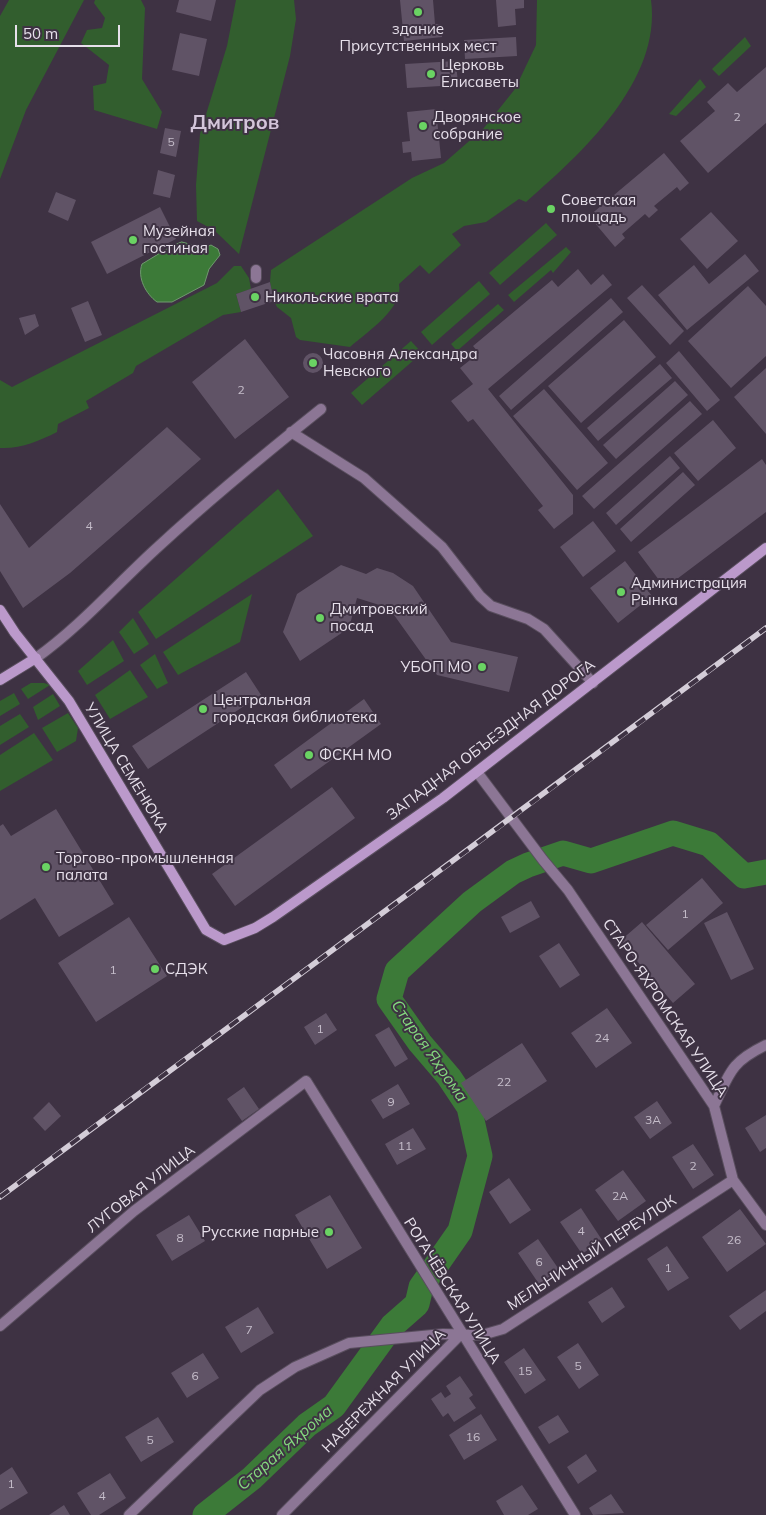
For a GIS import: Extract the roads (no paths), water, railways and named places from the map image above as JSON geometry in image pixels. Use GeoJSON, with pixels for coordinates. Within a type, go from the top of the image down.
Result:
{"type":"FeatureCollection","features":[{"type":"Feature","properties":{"kind":"main road","name":"ЗАПАДНАЯ ОБЪЕЗДНАЯ ДОРОГА"},"geometry":{"type":"LineString","coordinates":[[224,940],[255,928],[274,917],[477,772],[766,548]]}},
{"type":"Feature","properties":{"kind":"main road","name":"УЛИЦА СЕМЕНЮКА"},"geometry":{"type":"LineString","coordinates":[[0,610],[14,633],[69,701],[206,930],[224,940]]}},
{"type":"Feature","properties":{"kind":"main road"},"geometry":{"type":"LineString","coordinates":[[0,680],[36,658]]}},
{"type":"Feature","properties":{"kind":"street"},"geometry":{"type":"LineString","coordinates":[[36,658],[57,643],[160,545],[291,432],[321,409]]}},
{"type":"Feature","properties":{"kind":"street"},"geometry":{"type":"LineString","coordinates":[[291,432],[364,478],[442,548],[480,596],[491,606],[528,619],[544,629],[593,683]]}},
{"type":"Feature","properties":{"kind":"street","name":"СТАРО-ЯХРОМСКАЯ УЛИЦА"},"geometry":{"type":"LineString","coordinates":[[477,772],[568,890],[714,1106],[733,1180],[766,1225]]}},
{"type":"Feature","properties":{"kind":"street"},"geometry":{"type":"LineString","coordinates":[[714,1106],[730,1072],[745,1056],[766,1044]]}},
{"type":"Feature","properties":{"kind":"street","name":"ЛУГОВАЯ УЛИЦА"},"geometry":{"type":"LineString","coordinates":[[0,1326],[134,1211],[306,1081]]}},
{"type":"Feature","properties":{"kind":"street","name":"РОГАЧЁВСКАЯ УЛИЦА"},"geometry":{"type":"LineString","coordinates":[[306,1081],[461,1334],[575,1515]]}},
{"type":"Feature","properties":{"kind":"street","name":"МЕЛЬНИЧНЫЙ ПЕРЕУЛОК"},"geometry":{"type":"LineString","coordinates":[[461,1334],[482,1335],[503,1329],[733,1180]]}},
{"type":"Feature","properties":{"kind":"street","name":"НАБЕРЕЖНАЯ УЛИЦА"},"geometry":{"type":"LineString","coordinates":[[129,1515],[260,1390],[295,1367],[349,1343],[461,1334]]}},
{"type":"Feature","properties":{"kind":"street","name":"НАБЕРЕЖНАЯ УЛИЦА"},"geometry":{"type":"LineString","coordinates":[[282,1515],[461,1334]]}},
{"type":"Feature","properties":{"kind":"waterway","name":"Старая Яхрома"},"geometry":{"type":"LineString","coordinates":[[205,1515],[252,1478],[307,1425],[334,1406],[392,1326],[417,1304],[421,1287],[460,1231],[480,1156],[469,1107],[449,1077],[420,1043],[389,999],[397,971],[472,902],[513,872],[563,853],[591,861],[673,833],[709,844],[744,876],[766,872]]}},
{"type":"Feature","properties":{"kind":"railway"},"geometry":{"type":"LineString","coordinates":[[0,1197],[766,628]]}},
{"type":"Feature","properties":{"kind":"place","name":"здание Присутственных мест"},"geometry":{"type":"Point","coordinates":[418,12]}},
{"type":"Feature","properties":{"kind":"place","name":"Церковь Елиcаветы"},"geometry":{"type":"Point","coordinates":[431,74]}},
{"type":"Feature","properties":{"kind":"place","name":"Дворянское собрание"},"geometry":{"type":"Point","coordinates":[423,126]}},
{"type":"Feature","properties":{"kind":"place","name":"Советская площадь"},"geometry":{"type":"Point","coordinates":[551,209]}},
{"type":"Feature","properties":{"kind":"place","name":"Музейная гостиная"},"geometry":{"type":"Point","coordinates":[133,240]}},
{"type":"Feature","properties":{"kind":"place","name":"Никольские врата"},"geometry":{"type":"Point","coordinates":[255,297]}},
{"type":"Feature","properties":{"kind":"place","name":"Часовня Александра Невского"},"geometry":{"type":"Point","coordinates":[313,363]}},
{"type":"Feature","properties":{"kind":"place","name":"Администрация Рынка"},"geometry":{"type":"Point","coordinates":[621,592]}},
{"type":"Feature","properties":{"kind":"place","name":"Дмитровский посад"},"geometry":{"type":"Point","coordinates":[320,618]}},
{"type":"Feature","properties":{"kind":"place","name":"УБОП МО"},"geometry":{"type":"Point","coordinates":[482,667]}},
{"type":"Feature","properties":{"kind":"place","name":"Центральная городская библиотека"},"geometry":{"type":"Point","coordinates":[203,709]}},
{"type":"Feature","properties":{"kind":"place","name":"ФСКН МО"},"geometry":{"type":"Point","coordinates":[309,755]}},
{"type":"Feature","properties":{"kind":"place","name":"Торгово-промышленная палата"},"geometry":{"type":"Point","coordinates":[46,867]}},
{"type":"Feature","properties":{"kind":"place","name":"СДЭК"},"geometry":{"type":"Point","coordinates":[155,969]}},
{"type":"Feature","properties":{"kind":"place","name":"Русские парные"},"geometry":{"type":"Point","coordinates":[329,1232]}},
{"type":"Feature","properties":{"kind":"district","name":"Дмитров"},"geometry":{"type":"Point","coordinates":[235,123]}}]}
